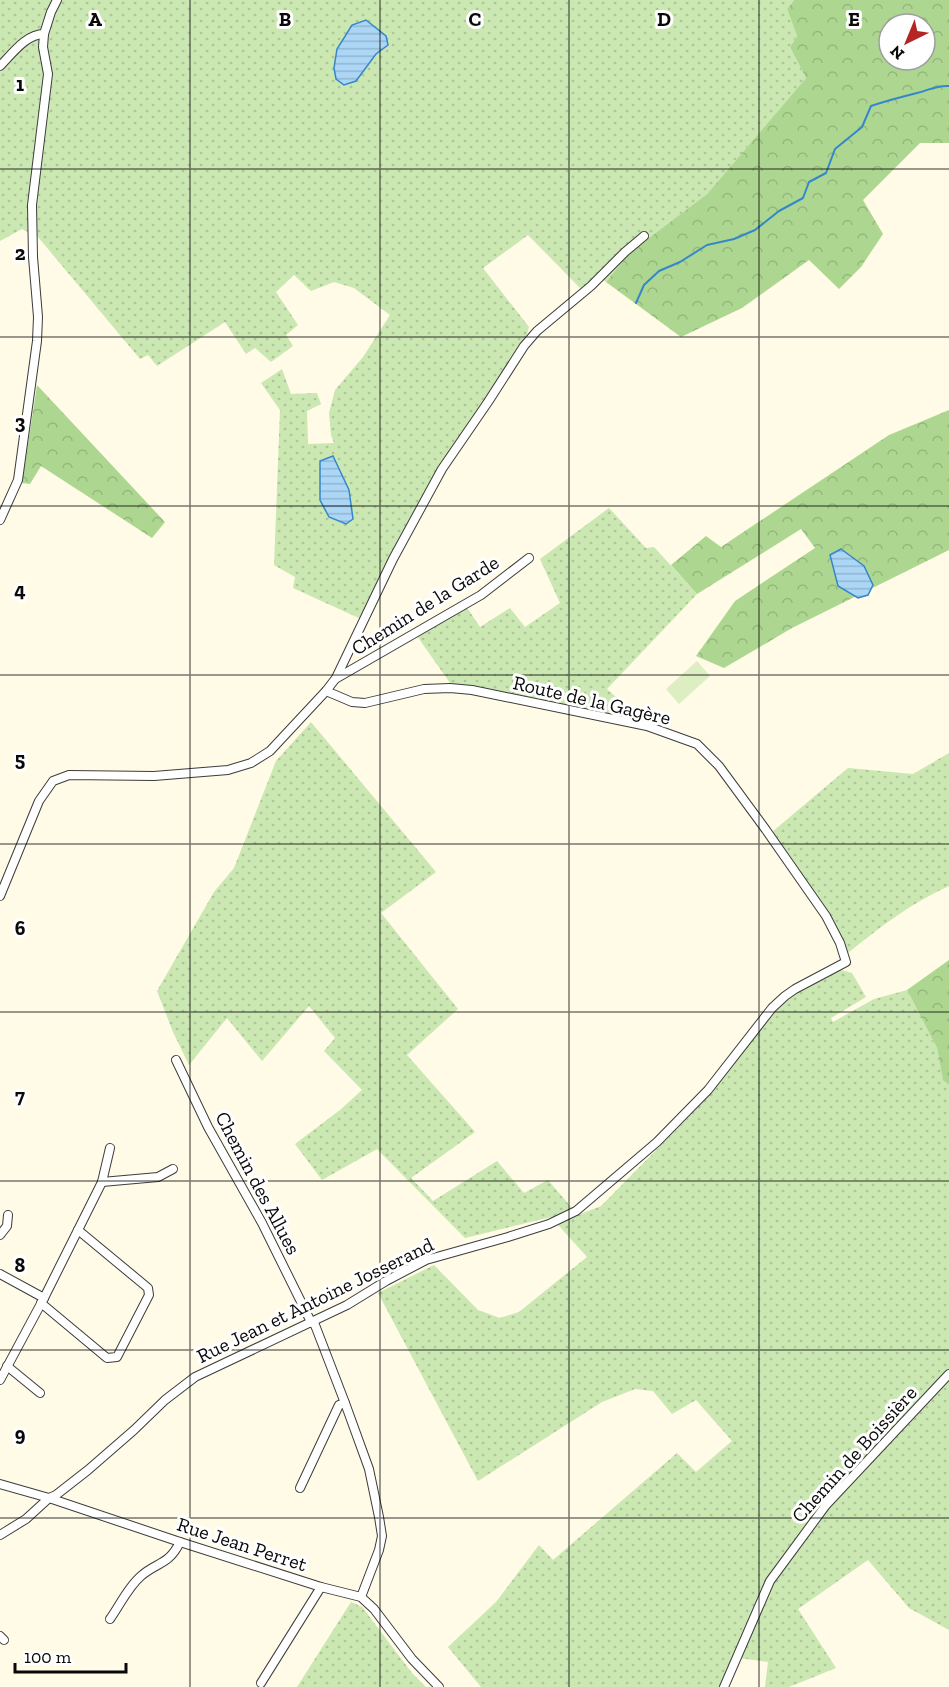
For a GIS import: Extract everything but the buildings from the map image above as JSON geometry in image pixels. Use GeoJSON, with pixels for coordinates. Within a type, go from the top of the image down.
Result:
{"type":"FeatureCollection","features":[{"type":"Feature","properties":{"kind":"street"},"geometry":{"type":"LineString","coordinates":[[0,520],[18,480],[37,341],[38,317],[32,205],[48,74],[44,34],[57,0]]}},
{"type":"Feature","properties":{"kind":"street"},"geometry":{"type":"LineString","coordinates":[[0,66],[29,38],[36,34],[44,34]]}},
{"type":"Feature","properties":{"kind":"street"},"geometry":{"type":"LineString","coordinates":[[0,896],[39,801],[53,781],[69,775],[154,776],[228,770],[251,763],[270,750],[336,678],[393,559],[442,469],[524,346],[537,331],[591,286],[644,236]]}},
{"type":"Feature","properties":{"kind":"street","name":"Chemin de la Garde"},"geometry":{"type":"LineString","coordinates":[[336,678],[481,595],[529,558]]}},
{"type":"Feature","properties":{"kind":"street","name":"Route de la Gagère"},"geometry":{"type":"LineString","coordinates":[[326,691],[352,702],[365,703],[424,689],[472,690],[647,726],[697,744],[719,766],[826,916],[840,943],[846,962]]}},
{"type":"Feature","properties":{"kind":"street","name":"Rue Jean et Antoine Josserand"},"geometry":{"type":"LineString","coordinates":[[0,1535],[26,1519],[49,1498],[88,1470],[165,1400],[195,1377],[347,1305],[426,1260],[549,1224],[576,1211],[657,1142],[708,1090],[772,1008],[785,996],[846,962]]}},
{"type":"Feature","properties":{"kind":"street","name":"Chemin des Allues"},"geometry":{"type":"LineString","coordinates":[[176,1060],[208,1127],[262,1223],[311,1322],[315,1325],[369,1469],[382,1536],[361,1597]]}},
{"type":"Feature","properties":{"kind":"street"},"geometry":{"type":"LineString","coordinates":[[0,1380],[102,1182],[110,1148]]}},
{"type":"Feature","properties":{"kind":"street"},"geometry":{"type":"LineString","coordinates":[[102,1182],[158,1177],[173,1169]]}},
{"type":"Feature","properties":{"kind":"street"},"geometry":{"type":"LineString","coordinates":[[0,1235],[7,1226],[8,1215]]}},
{"type":"Feature","properties":{"kind":"street"},"geometry":{"type":"LineString","coordinates":[[0,1274],[42,1300],[107,1358],[117,1357],[149,1295],[148,1288],[78,1230]]}},
{"type":"Feature","properties":{"kind":"street"},"geometry":{"type":"LineString","coordinates":[[7,1366],[40,1393]]}},
{"type":"Feature","properties":{"kind":"street","name":"Chemin de Boissière"},"geometry":{"type":"LineString","coordinates":[[724,1687],[770,1581],[826,1504],[949,1374]]}},
{"type":"Feature","properties":{"kind":"street"},"geometry":{"type":"LineString","coordinates":[[300,1488],[339,1405],[345,1402]]}},
{"type":"Feature","properties":{"kind":"street","name":"Rue Jean Perret"},"geometry":{"type":"LineString","coordinates":[[0,1484],[321,1587],[361,1597]]}},
{"type":"Feature","properties":{"kind":"street"},"geometry":{"type":"LineString","coordinates":[[110,1619],[135,1582],[171,1557],[180,1542]]}},
{"type":"Feature","properties":{"kind":"street"},"geometry":{"type":"LineString","coordinates":[[261,1683],[321,1587]]}},
{"type":"Feature","properties":{"kind":"street"},"geometry":{"type":"LineString","coordinates":[[361,1597],[374,1609],[412,1659],[439,1687]]}},
{"type":"Feature","properties":{"kind":"green space"},"geometry":{"type":"Polygon","coordinates":[[[0,0],[794,0],[787,9],[797,36],[790,47],[806,78],[707,194],[629,253],[606,282],[596,276],[581,289],[528,235],[483,268],[529,327],[527,334],[440,467],[361,619],[293,588],[295,577],[274,565],[280,410],[261,383],[282,369],[291,394],[317,393],[321,404],[307,411],[308,444],[334,443],[329,413],[335,390],[363,357],[390,315],[354,288],[334,282],[311,291],[294,275],[276,292],[298,325],[286,335],[293,346],[271,362],[255,348],[246,354],[225,322],[157,366],[148,355],[140,359],[38,237],[22,229],[0,241],[0,0]]]}},
{"type":"Feature","properties":{"kind":"green space"},"geometry":{"type":"Polygon","coordinates":[[[794,0],[949,0],[949,143],[920,143],[863,200],[883,234],[861,267],[839,289],[809,260],[742,308],[681,337],[606,282],[629,253],[707,194],[806,78],[790,47],[797,36],[787,9],[794,0]]]}},
{"type":"Feature","properties":{"kind":"green space"},"geometry":{"type":"Polygon","coordinates":[[[37,385],[165,522],[152,538],[41,466],[30,484],[22,483],[37,385]]]}},
{"type":"Feature","properties":{"kind":"green space"},"geometry":{"type":"Polygon","coordinates":[[[949,410],[949,550],[792,628],[724,668],[696,656],[735,601],[815,548],[801,529],[697,594],[671,565],[706,536],[721,547],[889,435],[949,410]]]}},
{"type":"Feature","properties":{"kind":"green space"},"geometry":{"type":"Polygon","coordinates":[[[609,508],[646,548],[654,547],[697,594],[607,689],[618,699],[609,714],[450,683],[417,636],[466,606],[480,627],[510,608],[525,627],[560,603],[540,559],[609,508]]]}},
{"type":"Feature","properties":{"kind":"green space"},"geometry":{"type":"Polygon","coordinates":[[[697,661],[710,676],[679,704],[666,689],[697,661]]]}},
{"type":"Feature","properties":{"kind":"green space"},"geometry":{"type":"Polygon","coordinates":[[[311,722],[436,872],[381,913],[458,1009],[407,1055],[475,1132],[411,1178],[433,1201],[497,1161],[524,1193],[548,1180],[578,1215],[601,1206],[688,1118],[730,1069],[775,1009],[797,991],[841,970],[852,973],[866,997],[831,1018],[833,1022],[874,999],[907,990],[937,1048],[943,1079],[949,1085],[949,1630],[909,1608],[868,1560],[798,1609],[836,1668],[789,1687],[765,1687],[768,1662],[732,1657],[719,1687],[481,1687],[448,1647],[496,1602],[539,1545],[553,1560],[677,1453],[696,1472],[732,1441],[696,1400],[672,1414],[653,1391],[635,1389],[602,1402],[478,1481],[378,1293],[434,1265],[478,1310],[500,1318],[519,1312],[587,1257],[551,1217],[465,1238],[377,1149],[322,1180],[295,1144],[362,1090],[324,1051],[335,1038],[309,1006],[262,1061],[227,1018],[189,1065],[157,991],[214,892],[234,868],[276,761],[311,722]]]}},
{"type":"Feature","properties":{"kind":"green space"},"geometry":{"type":"Polygon","coordinates":[[[949,753],[949,886],[896,916],[848,953],[830,915],[772,832],[848,768],[913,774],[949,753]]]}},
{"type":"Feature","properties":{"kind":"green space"},"geometry":{"type":"Polygon","coordinates":[[[949,960],[949,1085],[943,1080],[937,1048],[907,990],[949,960]]]}},
{"type":"Feature","properties":{"kind":"green space"},"geometry":{"type":"Polygon","coordinates":[[[351,1602],[362,1607],[412,1673],[426,1687],[297,1687],[351,1602]]]}},
{"type":"Feature","properties":{"kind":"water"},"geometry":{"type":"Polygon","coordinates":[[[366,20],[386,36],[388,45],[376,54],[356,81],[344,85],[336,79],[334,68],[337,49],[352,25],[366,20]]]}},
{"type":"Feature","properties":{"kind":"water"},"geometry":{"type":"Polygon","coordinates":[[[333,456],[349,490],[353,519],[346,524],[329,517],[320,500],[320,461],[333,456]]]}},
{"type":"Feature","properties":{"kind":"water"},"geometry":{"type":"Polygon","coordinates":[[[841,549],[864,566],[873,585],[868,595],[858,598],[838,586],[830,555],[841,549]]]}},
{"type":"Feature","properties":{"kind":"waterway"},"geometry":{"type":"LineString","coordinates":[[636,303],[644,285],[659,271],[680,262],[707,245],[734,239],[755,230],[779,211],[803,198],[809,182],[826,173],[835,149],[862,127],[871,106],[937,87],[949,86]]}}]}
